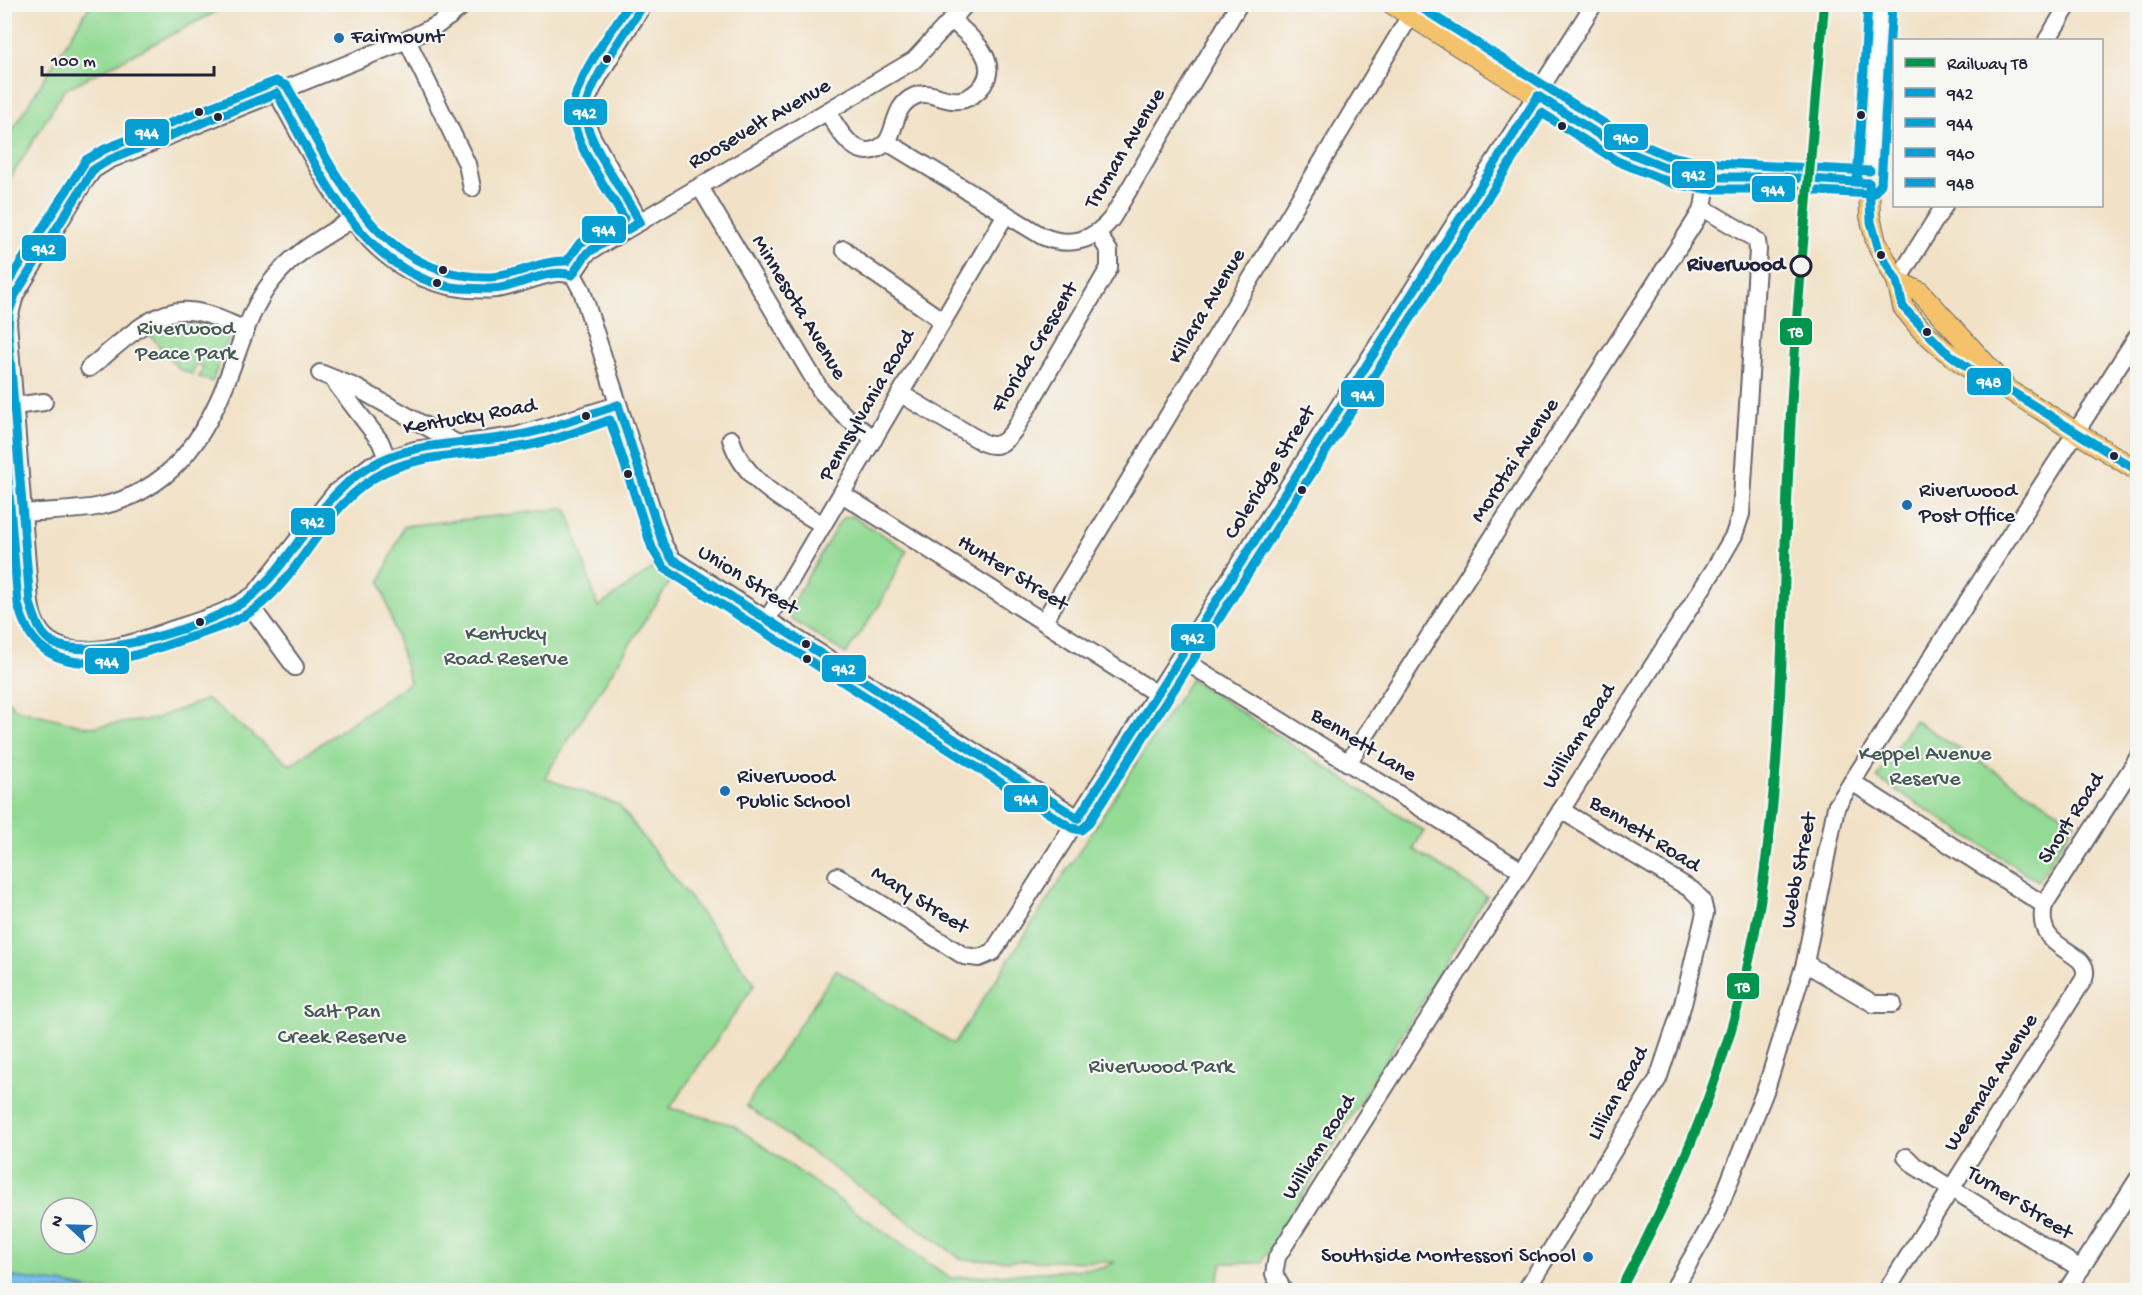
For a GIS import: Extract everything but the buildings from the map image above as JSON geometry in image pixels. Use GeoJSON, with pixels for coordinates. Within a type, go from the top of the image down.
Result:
{"type":"FeatureCollection","features":[{"type":"Feature","properties":{"kind":"main road"},"geometry":{"type":"LineString","coordinates":[[1392,4],[1638,158],[1677,172],[1708,177],[1781,177],[1869,183],[1873,232],[1880,253],[1897,281],[1903,307],[1932,340],[1982,378],[2009,390],[2138,471]]}},
{"type":"Feature","properties":{"kind":"street","name":"Kentucky Road"},"geometry":{"type":"LineString","coordinates":[[465,4],[445,11],[407,40],[109,160],[87,177],[12,303],[8,322],[31,611],[42,632],[60,646],[83,651],[127,646],[220,613],[246,600],[267,580],[335,493],[361,471],[387,458],[415,450],[456,443],[516,436],[618,405]]}},
{"type":"Feature","properties":{"kind":"street"},"geometry":{"type":"LineString","coordinates":[[640,222],[588,127],[585,108],[591,92],[644,4]]}},
{"type":"Feature","properties":{"kind":"street","name":"Roosevelt Avenue"},"geometry":{"type":"LineString","coordinates":[[572,275],[587,253],[914,60],[966,4]]}},
{"type":"Feature","properties":{"kind":"street","name":"Truman Avenue"},"geometry":{"type":"LineString","coordinates":[[887,142],[1042,236],[1058,242],[1075,242],[1098,234],[1112,218],[1239,4]]}},
{"type":"Feature","properties":{"kind":"street","name":"Coleridge Street"},"geometry":{"type":"LineString","coordinates":[[979,958],[986,956],[998,945],[1538,96],[1594,4]]}},
{"type":"Feature","properties":{"kind":"street"},"geometry":{"type":"LineString","coordinates":[[1869,183],[1880,4]]}},
{"type":"Feature","properties":{"kind":"street"},"geometry":{"type":"LineString","coordinates":[[2048,39],[2069,4]]}},
{"type":"Feature","properties":{"kind":"street","name":"Killara Avenue"},"geometry":{"type":"LineString","coordinates":[[1044,621],[1410,16]]}},
{"type":"Feature","properties":{"kind":"street"},"geometry":{"type":"LineString","coordinates":[[828,112],[841,135],[853,147],[868,151],[887,142],[897,112],[908,100],[925,93],[960,100],[975,94],[986,80],[988,62],[984,52],[952,20]]}},
{"type":"Feature","properties":{"kind":"street"},"geometry":{"type":"LineString","coordinates":[[407,40],[467,164],[472,188]]}},
{"type":"Feature","properties":{"kind":"street"},"geometry":{"type":"LineString","coordinates":[[276,93],[351,220],[369,242],[391,261],[414,274],[438,283],[465,289],[490,290],[523,284],[557,272],[572,275]]}},
{"type":"Feature","properties":{"kind":"street","name":"Morotai Avenue"},"geometry":{"type":"LineString","coordinates":[[1348,763],[1703,208],[1708,177]]}},
{"type":"Feature","properties":{"kind":"street","name":"Minnesota Avenue"},"geometry":{"type":"LineString","coordinates":[[700,187],[820,391],[846,417],[874,439]]}},
{"type":"Feature","properties":{"kind":"street"},"geometry":{"type":"LineString","coordinates":[[625,197],[645,206],[672,203]]}},
{"type":"Feature","properties":{"kind":"street"},"geometry":{"type":"LineString","coordinates":[[1897,281],[1943,207]]}},
{"type":"Feature","properties":{"kind":"street","name":"William Road"},"geometry":{"type":"LineString","coordinates":[[1283,1290],[1276,1279],[1274,1268],[1277,1257],[1734,535],[1741,514],[1757,241],[1703,208]]}},
{"type":"Feature","properties":{"kind":"street","name":"Pennsylvania Road"},"geometry":{"type":"LineString","coordinates":[[767,620],[1006,214]]}},
{"type":"Feature","properties":{"kind":"street"},"geometry":{"type":"LineString","coordinates":[[23,513],[97,506],[133,495],[163,479],[176,466],[213,415],[246,330],[263,294],[281,269],[309,246],[351,220]]}},
{"type":"Feature","properties":{"kind":"street","name":"Florida Crescent"},"geometry":{"type":"LineString","coordinates":[[901,394],[984,443],[996,446],[1003,443],[1015,429],[1109,268],[1109,251],[1098,234]]}},
{"type":"Feature","properties":{"kind":"street"},"geometry":{"type":"LineString","coordinates":[[844,249],[858,262],[944,321]]}},
{"type":"Feature","properties":{"kind":"street","name":"Union Street"},"geometry":{"type":"LineString","coordinates":[[572,275],[582,291],[667,552],[678,564],[1078,818]]}},
{"type":"Feature","properties":{"kind":"street"},"geometry":{"type":"LineString","coordinates":[[90,368],[145,324],[178,311],[200,313],[246,330]]}},
{"type":"Feature","properties":{"kind":"street","name":"Webb Street"},"geometry":{"type":"LineString","coordinates":[[1673,1290],[1715,1218],[1767,1086],[1805,963],[1836,807],[2138,335]]}},
{"type":"Feature","properties":{"kind":"street"},"geometry":{"type":"LineString","coordinates":[[387,458],[380,441],[327,377],[355,387],[456,443]]}},
{"type":"Feature","properties":{"kind":"street"},"geometry":{"type":"LineString","coordinates":[[14,406],[44,402]]}},
{"type":"Feature","properties":{"kind":"street"},"geometry":{"type":"LineString","coordinates":[[731,439],[740,460],[761,484],[783,501],[823,525]]}},
{"type":"Feature","properties":{"kind":"street","name":"Hunter Street"},"geometry":{"type":"LineString","coordinates":[[842,494],[1157,693]]}},
{"type":"Feature","properties":{"kind":"street"},"geometry":{"type":"LineString","coordinates":[[246,600],[295,667]]}},
{"type":"Feature","properties":{"kind":"street","name":"Bennett Lane"},"geometry":{"type":"LineString","coordinates":[[1180,658],[1522,871]]}},
{"type":"Feature","properties":{"kind":"street","name":"Short Road"},"geometry":{"type":"LineString","coordinates":[[2044,905],[2138,758]]}},
{"type":"Feature","properties":{"kind":"street"},"geometry":{"type":"LineString","coordinates":[[1851,783],[2044,905]]}},
{"type":"Feature","properties":{"kind":"street","name":"Bennett Road"},"geometry":{"type":"LineString","coordinates":[[1561,810],[1692,890],[1702,900]]}},
{"type":"Feature","properties":{"kind":"street","name":"Mary Street"},"geometry":{"type":"LineString","coordinates":[[837,876],[964,956],[979,958]]}},
{"type":"Feature","properties":{"kind":"street","name":"Lillian Road"},"geometry":{"type":"LineString","coordinates":[[1526,1290],[1658,1079],[1674,1037],[1704,920],[1702,900]]}},
{"type":"Feature","properties":{"kind":"street","name":"Weemala Avenue"},"geometry":{"type":"LineString","coordinates":[[1887,1290],[2087,971],[2084,963],[2054,942],[2046,933],[2043,924],[2044,905]]}},
{"type":"Feature","properties":{"kind":"street"},"geometry":{"type":"LineString","coordinates":[[1805,963],[1874,1004],[1893,1004]]}},
{"type":"Feature","properties":{"kind":"street","name":"Turner Street"},"geometry":{"type":"LineString","coordinates":[[1906,1156],[1915,1166],[2080,1269]]}},
{"type":"Feature","properties":{"kind":"street"},"geometry":{"type":"LineString","coordinates":[[2067,1290],[2138,1179]]}},
{"type":"Feature","properties":{"kind":"green space"},"geometry":{"type":"Polygon","coordinates":[[[90,5],[229,5],[64,90],[5,187],[5,142],[90,5]]]}},
{"type":"Feature","properties":{"kind":"green space","name":"Riverwood Peace Park"},"geometry":{"type":"Polygon","coordinates":[[[190,319],[224,331],[229,338],[212,382],[199,377],[204,367],[196,364],[192,374],[179,369],[145,329],[167,320],[190,319]]]}},
{"type":"Feature","properties":{"kind":"green space"},"geometry":{"type":"Polygon","coordinates":[[[5,456],[14,576],[5,576],[5,456]]]}},
{"type":"Feature","properties":{"kind":"green space"},"geometry":{"type":"Polygon","coordinates":[[[567,508],[598,607],[656,566],[671,580],[544,778],[619,805],[755,984],[670,1108],[733,1125],[950,1278],[1103,1268],[1115,1262],[963,1260],[746,1106],[836,970],[954,1044],[1191,679],[1424,831],[1413,849],[1487,896],[1261,1263],[1222,1263],[1215,1290],[93,1290],[5,1276],[4,696],[16,709],[89,727],[154,719],[207,699],[290,765],[410,682],[380,581],[404,526],[567,508]]]}},
{"type":"Feature","properties":{"kind":"green space"},"geometry":{"type":"Polygon","coordinates":[[[852,516],[907,550],[880,604],[846,654],[791,619],[789,609],[840,521],[844,517],[852,516]]]}},
{"type":"Feature","properties":{"kind":"green space","name":"Keppel Avenue Reserve"},"geometry":{"type":"Polygon","coordinates":[[[1914,720],[2075,822],[2038,881],[1877,778],[1914,720]]]}},
{"type":"Feature","properties":{"kind":"water"},"geometry":{"type":"Polygon","coordinates":[[[5,1276],[65,1284],[93,1290],[5,1290],[5,1276]]]}},
{"type":"Feature","properties":{"kind":"rail line","name":"T8"},"geometry":{"type":"LineString","coordinates":[[1620,1290],[1662,1207],[1715,1080],[1742,991],[1763,883],[1777,755],[1790,432],[1805,218],[1824,4]]}},
{"type":"Feature","properties":{"kind":"transit line","name":"944"},"geometry":{"type":"LineString","coordinates":[[4,289],[86,160],[105,149],[276,81],[287,86],[342,185],[364,214],[389,240],[418,260],[451,273],[491,277],[547,263],[567,261],[580,243],[624,218],[585,153],[573,114],[574,101],[585,73],[629,4]]}},
{"type":"Feature","properties":{"kind":"transit line","name":"942"},"geometry":{"type":"LineString","coordinates":[[640,222],[599,153],[587,126],[585,115],[591,90],[618,42],[644,4]]}},
{"type":"Feature","properties":{"kind":"transit line","name":"940"},"geometry":{"type":"LineString","coordinates":[[1415,4],[1629,139],[1666,155],[1697,162],[1870,171]]}},
{"type":"Feature","properties":{"kind":"transit line","name":"940"},"geometry":{"type":"LineString","coordinates":[[1857,182],[1868,4]]}},
{"type":"Feature","properties":{"kind":"transit line","name":"944"},"geometry":{"type":"LineString","coordinates":[[4,431],[18,604],[28,631],[43,649],[62,659],[84,662],[107,661],[131,656],[218,628],[246,615],[273,593],[288,576],[347,500],[364,485],[385,472],[416,461],[539,443],[610,420],[652,548],[664,568],[1072,828],[1081,830],[1088,824],[1542,113],[1617,161],[1674,184],[1707,189],[1781,189],[1873,194],[1881,184],[1892,5]]}},
{"type":"Feature","properties":{"kind":"transit line","name":"942"},"geometry":{"type":"LineString","coordinates":[[277,93],[109,160],[93,170],[15,295],[9,312],[8,332],[30,603],[38,624],[47,638],[69,648],[122,645],[210,619],[249,598],[266,582],[341,489],[380,461],[429,446],[497,439],[527,433],[618,405]]}},
{"type":"Feature","properties":{"kind":"transit line","name":"942"},"geometry":{"type":"LineString","coordinates":[[277,93],[325,182],[344,211],[366,238],[391,260],[419,277],[460,288],[499,288],[551,274],[572,275]]}},
{"type":"Feature","properties":{"kind":"transit line","name":"942"},"geometry":{"type":"LineString","coordinates":[[1538,96],[1623,150],[1677,172],[1708,177],[1781,177],[1869,183]]}},
{"type":"Feature","properties":{"kind":"transit line","name":"942"},"geometry":{"type":"LineString","coordinates":[[1078,818],[1538,96]]}},
{"type":"Feature","properties":{"kind":"transit line","name":"942"},"geometry":{"type":"LineString","coordinates":[[1869,183],[1871,222],[1880,253]]}},
{"type":"Feature","properties":{"kind":"transit line","name":"942"},"geometry":{"type":"LineString","coordinates":[[572,275],[587,253],[640,222]]}},
{"type":"Feature","properties":{"kind":"transit line","name":"948"},"geometry":{"type":"LineString","coordinates":[[1880,253],[1897,281],[1903,307],[1944,350],[1982,378],[2009,390],[2138,471]]}},
{"type":"Feature","properties":{"kind":"transit line","name":"942"},"geometry":{"type":"LineString","coordinates":[[618,405],[663,544],[672,559],[1078,818]]}},
{"type":"Feature","properties":{"kind":"place","name":"Fairmount"},"geometry":{"type":"Point","coordinates":[339,38]}},
{"type":"Feature","properties":{"kind":"place","name":"Riverwood"},"geometry":{"type":"Point","coordinates":[1801,266]}},
{"type":"Feature","properties":{"kind":"place","name":"Riverwood Post Office"},"geometry":{"type":"Point","coordinates":[1907,505]}},
{"type":"Feature","properties":{"kind":"place","name":"Riverwood Public School"},"geometry":{"type":"Point","coordinates":[725,791]}},
{"type":"Feature","properties":{"kind":"place","name":"Southside Montessori School"},"geometry":{"type":"Point","coordinates":[1588,1257]}},
{"type":"Feature","properties":{"kind":"park label","name":"Kentucky Road Reserve"},"geometry":{"type":"Point","coordinates":[506,648]}},
{"type":"Feature","properties":{"kind":"park label","name":"Salt Pan Creek Reserve"},"geometry":{"type":"Point","coordinates":[342,1026]}},
{"type":"Feature","properties":{"kind":"park label","name":"Riverwood Park"},"geometry":{"type":"Point","coordinates":[1161,1068]}}]}
